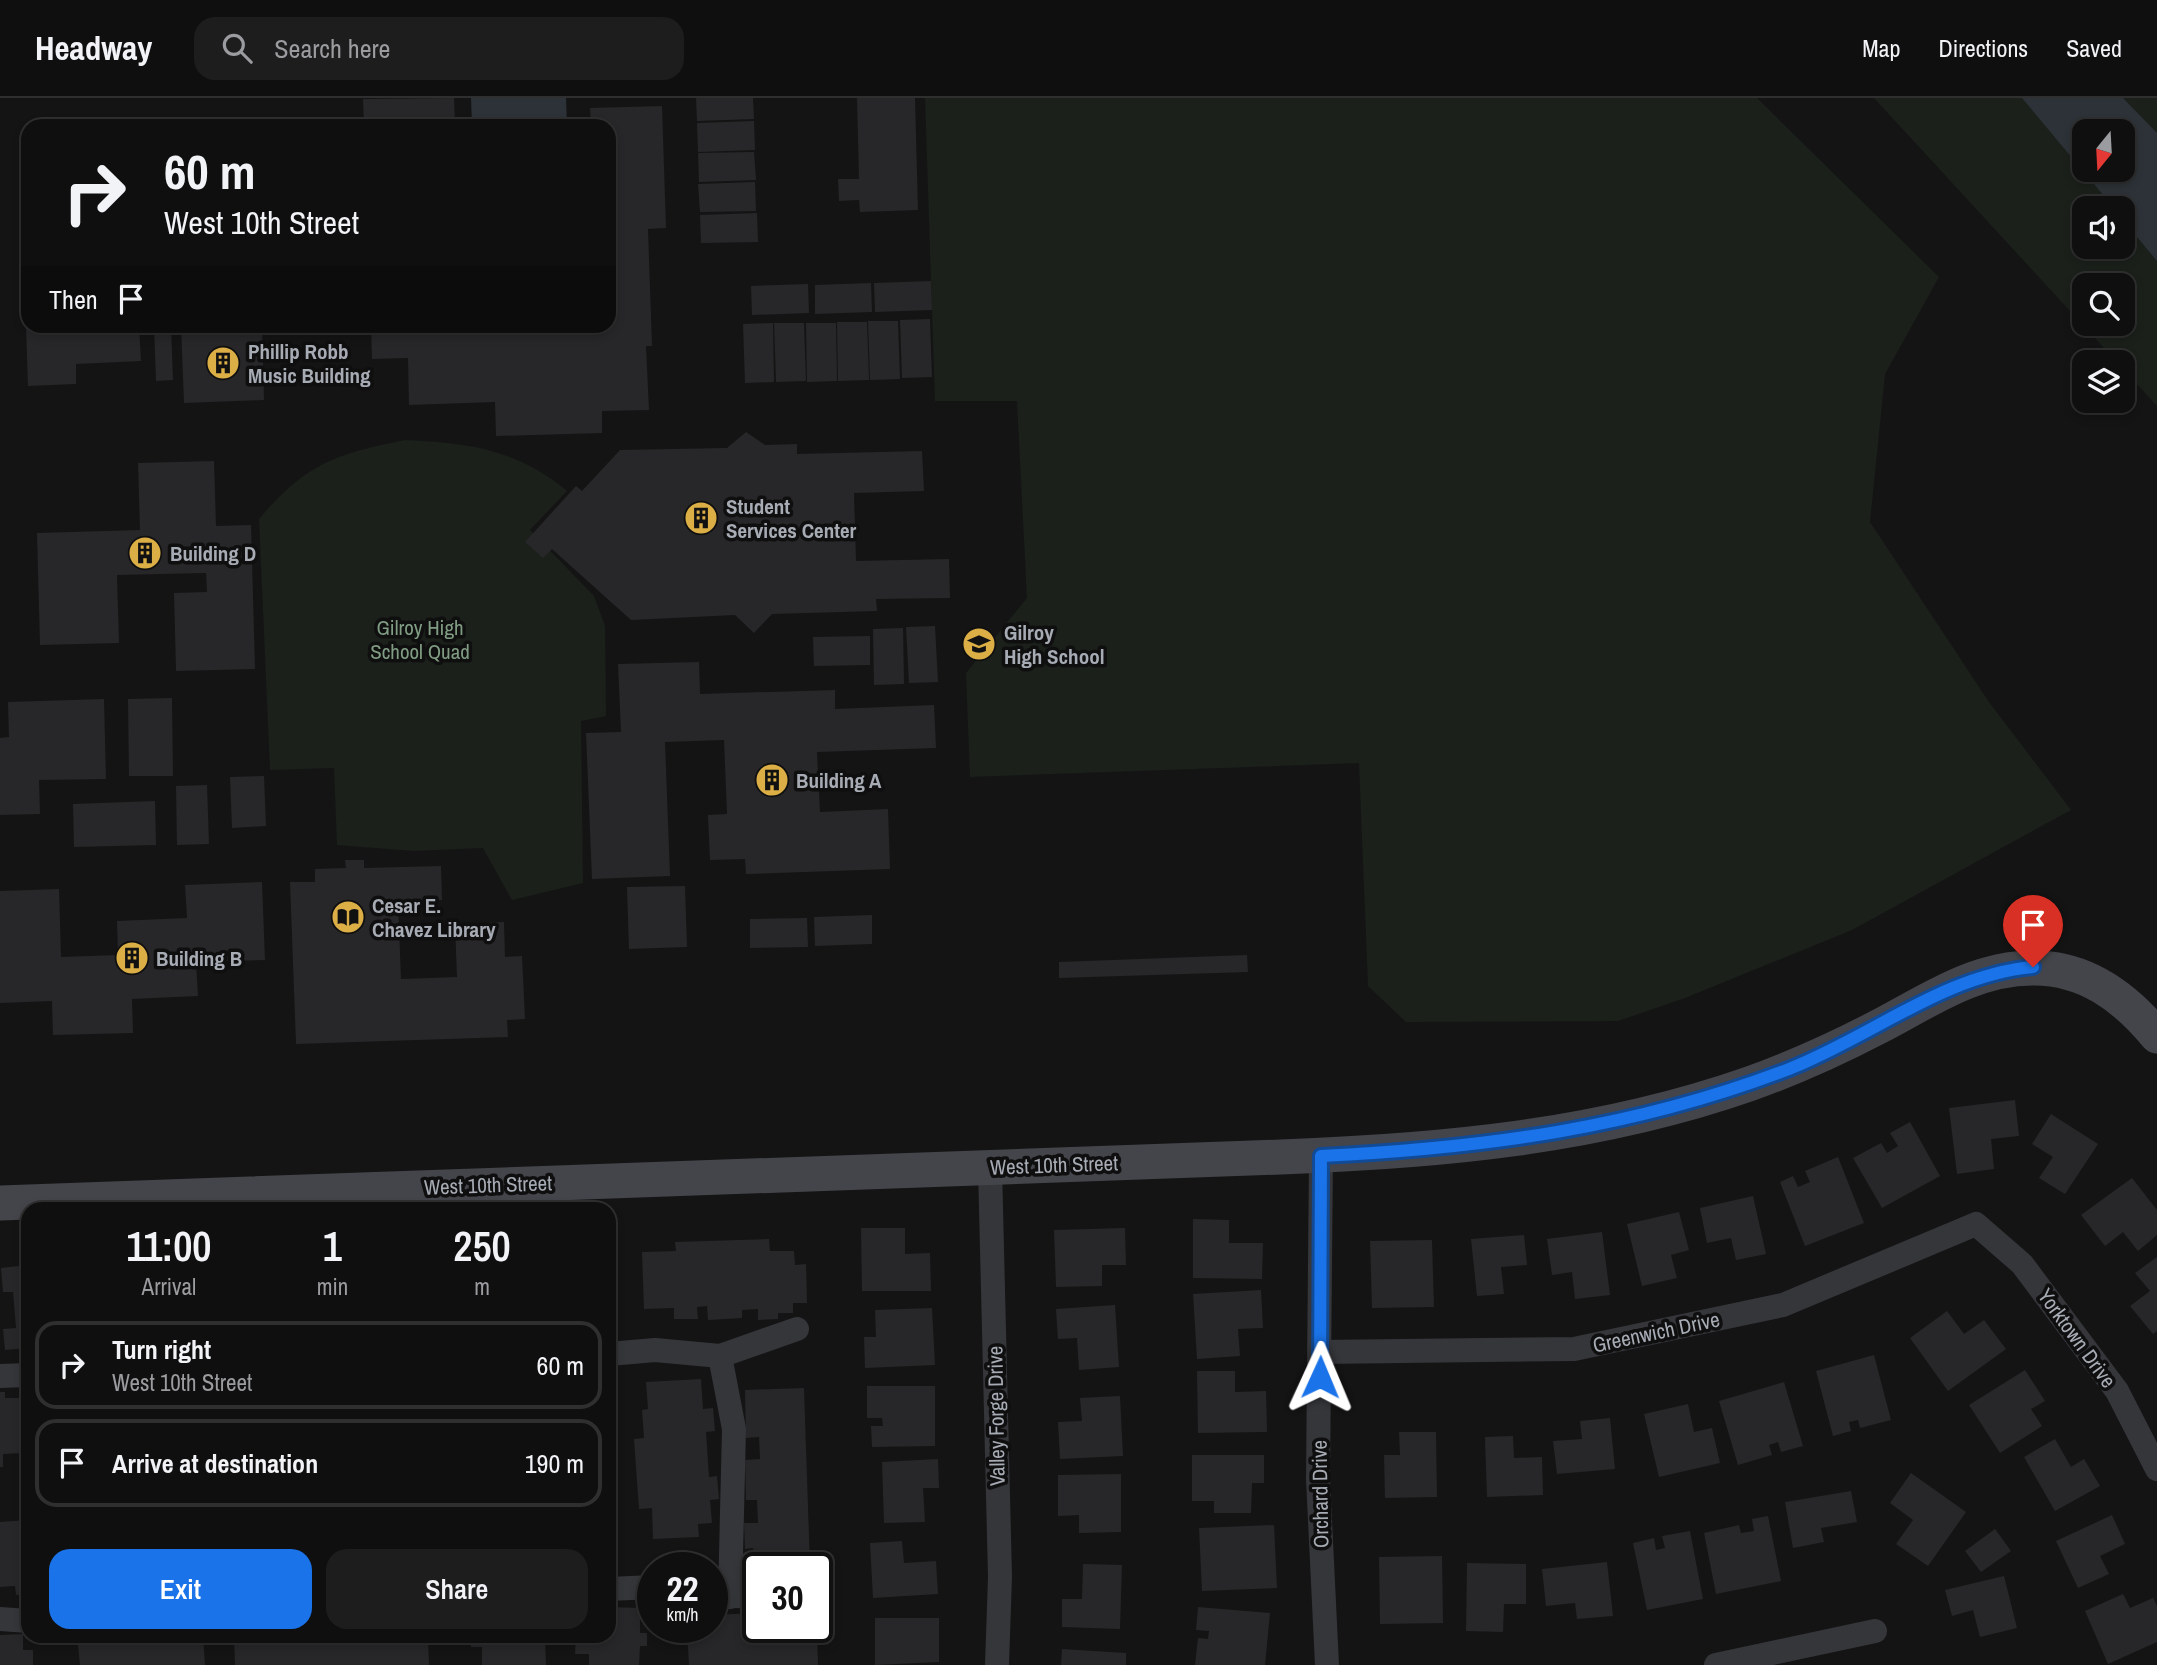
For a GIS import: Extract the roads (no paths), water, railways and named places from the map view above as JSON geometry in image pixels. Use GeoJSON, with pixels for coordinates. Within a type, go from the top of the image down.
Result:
{"type":"FeatureCollection","features":[{"type":"Feature","properties":{"kind":"street","name":"West 10th Street"},"geometry":{"type":"LineString","coordinates":[[28,1202],[1321,1156],[1479,1145],[1623,1121],[1708,1098],[1793,1067],[1964,982],[1988,974],[2033,967],[2076,974],[2116,994],[2157,1036]]}},
{"type":"Feature","properties":{"kind":"street","name":"Orchard Drive"},"geometry":{"type":"LineString","coordinates":[[1321,1156],[1318,1479],[1327,1665]]}},
{"type":"Feature","properties":{"kind":"street","name":"Valley Forge Drive"},"geometry":{"type":"LineString","coordinates":[[990,1167],[1000,1577],[997,1665]]}},
{"type":"Feature","properties":{"kind":"street","name":"West 10th Street"},"geometry":{"type":"LineString","coordinates":[[0,1203],[21,1202]]}},
{"type":"Feature","properties":{"kind":"street","name":"Greenwich Drive"},"geometry":{"type":"LineString","coordinates":[[1320,1352],[1574,1349],[1783,1305],[1976,1224]]}},
{"type":"Feature","properties":{"kind":"street","name":"Yorktown Drive"},"geometry":{"type":"LineString","coordinates":[[1976,1224],[2022,1264],[2117,1391],[2157,1469]]}},
{"type":"Feature","properties":{"kind":"street"},"geometry":{"type":"LineString","coordinates":[[616,1353],[654,1350],[720,1356],[797,1329]]}},
{"type":"Feature","properties":{"kind":"street"},"geometry":{"type":"LineString","coordinates":[[720,1356],[734,1429],[724,1552]]}},
{"type":"Feature","properties":{"kind":"street"},"geometry":{"type":"LineString","coordinates":[[0,1376],[21,1375]]}},
{"type":"Feature","properties":{"kind":"street"},"geometry":{"type":"LineString","coordinates":[[616,1589],[637,1588]]}},
{"type":"Feature","properties":{"kind":"street"},"geometry":{"type":"LineString","coordinates":[[0,1619],[21,1621]]}},
{"type":"Feature","properties":{"kind":"street"},"geometry":{"type":"LineString","coordinates":[[1716,1665],[1875,1631]]}},
{"type":"Feature","properties":{"kind":"place","name":"Phillip Robb Music Building"},"geometry":{"type":"Point","coordinates":[223,363]}},
{"type":"Feature","properties":{"kind":"place","name":"Student Services Center"},"geometry":{"type":"Point","coordinates":[701,518]}},
{"type":"Feature","properties":{"kind":"place","name":"Building D"},"geometry":{"type":"Point","coordinates":[145,553]}},
{"type":"Feature","properties":{"kind":"place","name":"Gilroy High School"},"geometry":{"type":"Point","coordinates":[979,644]}},
{"type":"Feature","properties":{"kind":"place","name":"Building A"},"geometry":{"type":"Point","coordinates":[772,780]}},
{"type":"Feature","properties":{"kind":"place","name":"Cesar E. Chavez Library"},"geometry":{"type":"Point","coordinates":[348,917]}},
{"type":"Feature","properties":{"kind":"place","name":"Building B"},"geometry":{"type":"Point","coordinates":[132,958]}},
{"type":"Feature","properties":{"kind":"park label","name":"Gilroy High School Quad"},"geometry":{"type":"Point","coordinates":[420,639]}}]}
